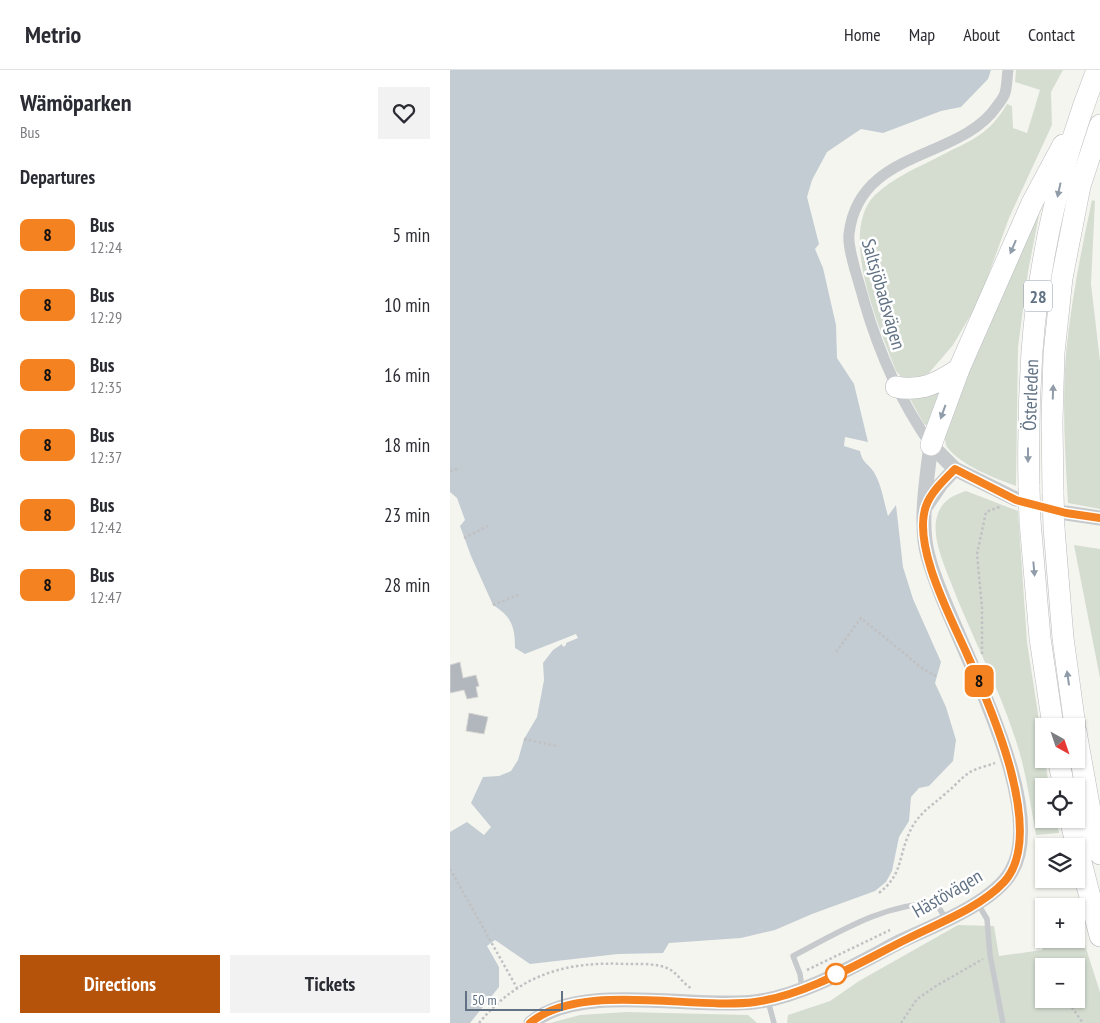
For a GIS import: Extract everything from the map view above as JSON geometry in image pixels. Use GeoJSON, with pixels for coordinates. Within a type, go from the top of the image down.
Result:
{"type":"FeatureCollection","features":[{"type":"Feature","properties":{"kind":"highway","name":"Österleden"},"geometry":{"type":"LineString","coordinates":[[1052,718],[1040,638],[1030,521],[1018,498],[1028,418],[1031,359],[1041,272],[1061,182],[1097,70]]}},
{"type":"Feature","properties":{"kind":"highway"},"geometry":{"type":"LineString","coordinates":[[931,445],[959,369],[1032,204],[1054,160],[1083,110]]}},
{"type":"Feature","properties":{"kind":"highway","name":"Österleden"},"geometry":{"type":"LineString","coordinates":[[1074,718],[1063,638],[1060,520],[1053,493],[1052,420],[1054,352],[1062,278],[1080,186],[1100,125]]}},
{"type":"Feature","properties":{"kind":"highway"},"geometry":{"type":"LineString","coordinates":[[896,387],[909,389],[931,386],[959,369]]}},
{"type":"Feature","properties":{"kind":"highway"},"geometry":{"type":"LineString","coordinates":[[1082,768],[1100,854]]}},
{"type":"Feature","properties":{"kind":"highway"},"geometry":{"type":"LineString","coordinates":[[1072,828],[1100,936]]}},
{"type":"Feature","properties":{"kind":"street","name":"Saltsjöbadsvägen"},"geometry":{"type":"LineString","coordinates":[[931,445],[904,405],[880,349],[854,265],[848,236],[855,209],[868,188],[888,172],[980,124],[993,111],[1005,94],[1008,70]]}},
{"type":"Feature","properties":{"kind":"street"},"geometry":{"type":"LineString","coordinates":[[931,445],[955,469],[1018,498]]}},
{"type":"Feature","properties":{"kind":"street","name":"Hästövägen"},"geometry":{"type":"LineString","coordinates":[[530,1023],[548,1012],[585,1002],[613,1000],[718,1004],[768,1000],[802,989],[946,920],[1004,883],[1017,861],[1020,847],[1019,813],[1013,781],[995,719],[948,612],[927,553],[924,526],[925,494],[931,445]]}},
{"type":"Feature","properties":{"kind":"street"},"geometry":{"type":"LineString","coordinates":[[926,506],[941,484],[955,469]]}},
{"type":"Feature","properties":{"kind":"street"},"geometry":{"type":"LineString","coordinates":[[1060,520],[1100,518]]}},
{"type":"Feature","properties":{"kind":"lane"},"geometry":{"type":"LineString","coordinates":[[977,902],[987,919],[990,955],[1003,1023]]}},
{"type":"Feature","properties":{"kind":"lane"},"geometry":{"type":"LineString","coordinates":[[802,989],[800,974],[793,956],[870,916],[910,904],[936,903],[946,920]]}},
{"type":"Feature","properties":{"kind":"lane"},"geometry":{"type":"LineString","coordinates":[[768,1000],[774,1023]]}},
{"type":"Feature","properties":{"kind":"path"},"geometry":{"type":"LineString","coordinates":[[450,471],[460,468]]}},
{"type":"Feature","properties":{"kind":"path"},"geometry":{"type":"LineString","coordinates":[[982,663],[982,608],[977,554],[982,525],[986,512],[999,507],[1001,503],[1018,498]]}},
{"type":"Feature","properties":{"kind":"path"},"geometry":{"type":"LineString","coordinates":[[993,500],[1001,503]]}},
{"type":"Feature","properties":{"kind":"path"},"geometry":{"type":"LineString","coordinates":[[464,538],[488,526]]}},
{"type":"Feature","properties":{"kind":"path"},"geometry":{"type":"LineString","coordinates":[[493,606],[518,595]]}},
{"type":"Feature","properties":{"kind":"path"},"geometry":{"type":"LineString","coordinates":[[836,652],[861,618],[924,669],[936,676]]}},
{"type":"Feature","properties":{"kind":"path"},"geometry":{"type":"LineString","coordinates":[[524,739],[557,746]]}},
{"type":"Feature","properties":{"kind":"path"},"geometry":{"type":"LineString","coordinates":[[879,893],[891,884],[899,869],[908,836],[917,818],[925,808],[944,795],[970,772],[998,762]]}},
{"type":"Feature","properties":{"kind":"path"},"geometry":{"type":"LineString","coordinates":[[450,869],[517,988]]}},
{"type":"Feature","properties":{"kind":"path"},"geometry":{"type":"LineString","coordinates":[[800,974],[892,929]]}},
{"type":"Feature","properties":{"kind":"path"},"geometry":{"type":"LineString","coordinates":[[901,1023],[917,999],[990,955]]}},
{"type":"Feature","properties":{"kind":"path"},"geometry":{"type":"LineString","coordinates":[[479,1023],[502,999],[517,988],[546,972],[569,967],[613,963],[652,965],[666,968],[694,989]]}},
{"type":"Feature","properties":{"kind":"path"},"geometry":{"type":"LineString","coordinates":[[1072,1008],[1083,1023]]}},
{"type":"Feature","properties":{"kind":"shaded area"},"geometry":{"type":"Polygon","coordinates":[[[450,70],[991,70],[988,79],[961,107],[941,111],[883,133],[861,129],[827,152],[812,180],[807,197],[819,244],[815,249],[823,268],[836,325],[837,358],[854,384],[868,442],[845,437],[844,446],[860,451],[864,462],[873,470],[888,516],[896,505],[903,567],[913,599],[941,662],[935,683],[946,707],[956,740],[953,761],[929,786],[919,788],[911,797],[909,821],[899,837],[892,871],[886,882],[875,891],[775,930],[741,938],[669,943],[663,953],[618,954],[530,964],[495,940],[487,946],[499,967],[499,987],[470,1023],[450,1023],[450,832],[467,822],[484,835],[491,827],[471,803],[483,777],[499,776],[511,771],[518,760],[524,739],[537,717],[544,680],[543,663],[553,650],[562,644],[563,647],[566,643],[578,638],[576,634],[525,654],[515,648],[511,623],[493,605],[460,526],[465,520],[457,498],[450,492],[450,70]]]}},
{"type":"Feature","properties":{"kind":"shaded area"},"geometry":{"type":"Polygon","coordinates":[[[1016,70],[1063,70],[1051,92],[1052,125],[1009,218],[979,301],[953,345],[929,373],[912,381],[903,379],[896,371],[872,307],[865,282],[860,233],[864,212],[875,195],[890,183],[970,141],[986,130],[1007,104],[1012,106],[1013,128],[1027,133],[1040,90],[1015,82],[1016,70]]]}},
{"type":"Feature","properties":{"kind":"shaded area"},"geometry":{"type":"Polygon","coordinates":[[[1092,200],[1095,201],[1091,284],[1100,361],[1100,509],[1068,503],[1064,429],[1064,391],[1068,335],[1092,200]]]}},
{"type":"Feature","properties":{"kind":"shaded area"},"geometry":{"type":"Polygon","coordinates":[[[1040,210],[1028,272],[1018,347],[1016,486],[960,460],[947,447],[945,436],[972,363],[1040,210]]]}},
{"type":"Feature","properties":{"kind":"shaded area"},"geometry":{"type":"Polygon","coordinates":[[[945,387],[928,426],[924,424],[908,395],[945,387]]]}},
{"type":"Feature","properties":{"kind":"shaded area"},"geometry":{"type":"Polygon","coordinates":[[[966,491],[1018,511],[1027,642],[1039,718],[1035,718],[1035,768],[1046,768],[1048,778],[1035,778],[1035,828],[1058,828],[1059,833],[1036,835],[1025,774],[1015,738],[1001,699],[959,602],[940,552],[935,528],[937,515],[946,501],[966,491]]]}},
{"type":"Feature","properties":{"kind":"shaded area"},"geometry":{"type":"Polygon","coordinates":[[[1074,545],[1100,549],[1100,678],[1074,545]]]}},
{"type":"Feature","properties":{"kind":"shaded area"},"geometry":{"type":"Polygon","coordinates":[[[958,925],[994,926],[999,956],[1042,950],[1043,948],[1085,948],[1085,945],[1100,992],[1100,1023],[787,1023],[788,1015],[830,1001],[859,981],[958,925]]]}},
{"type":"Feature","properties":{"kind":"shaded area"},"geometry":{"type":"Polygon","coordinates":[[[626,1012],[748,1015],[757,1023],[550,1023],[580,1015],[626,1012]]]}},
{"type":"Feature","properties":{"kind":"building"},"geometry":{"type":"Polygon","coordinates":[[[460,662],[463,678],[476,675],[479,686],[476,687],[478,697],[467,699],[464,690],[450,693],[450,665],[460,662]]]}},
{"type":"Feature","properties":{"kind":"building"},"geometry":{"type":"Polygon","coordinates":[[[469,713],[488,717],[484,734],[466,731],[469,713]]]}},
{"type":"Feature","properties":{"kind":"bus line","name":"8"},"geometry":{"type":"LineString","coordinates":[[530,1023],[548,1012],[585,1002],[613,1000],[718,1004],[754,1002],[784,996],[836,974],[946,920],[992,893],[1004,883],[1017,861],[1020,847],[1019,813],[1013,781],[995,719],[935,579],[927,553],[924,526],[926,506],[941,484],[955,469],[1016,500],[1066,513],[1100,518]]}}]}
